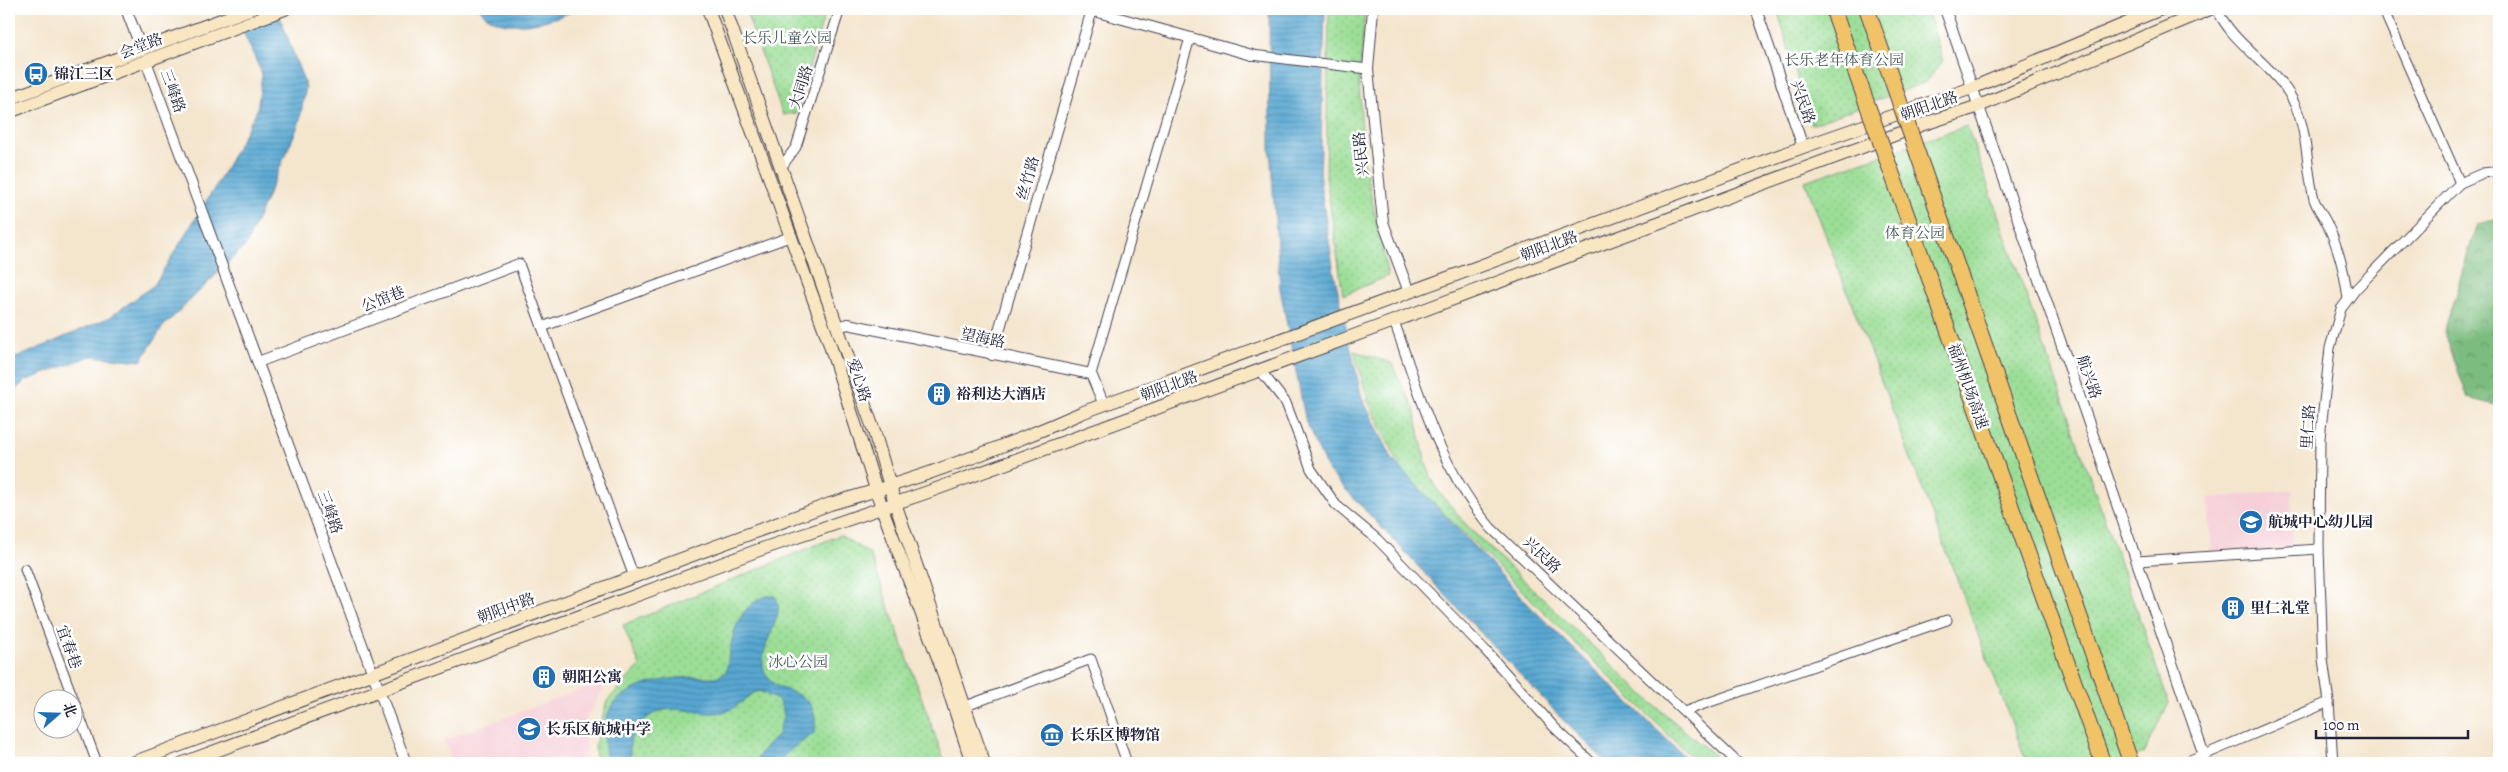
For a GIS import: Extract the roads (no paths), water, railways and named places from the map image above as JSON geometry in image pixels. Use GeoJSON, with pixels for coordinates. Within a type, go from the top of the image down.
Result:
{"type":"FeatureCollection","features":[{"type":"Feature","properties":{"kind":"highway","name":"福州机场高速"},"geometry":{"type":"LineString","coordinates":[[1833,9],[2103,763]]}},
{"type":"Feature","properties":{"kind":"highway","name":"福州机场高速"},"geometry":{"type":"LineString","coordinates":[[1867,9],[2131,763]]}},
{"type":"Feature","properties":{"kind":"main road","name":"会堂路"},"geometry":{"type":"LineString","coordinates":[[9,112],[146,61],[223,25],[250,9]]}},
{"type":"Feature","properties":{"kind":"main road","name":"会堂路"},"geometry":{"type":"LineString","coordinates":[[9,99],[141,48],[285,9]]}},
{"type":"Feature","properties":{"kind":"main road","name":"爱心路"},"geometry":{"type":"LineString","coordinates":[[708,9],[792,236],[828,339],[882,508],[940,663],[972,763]]}},
{"type":"Feature","properties":{"kind":"main road","name":"爱心路"},"geometry":{"type":"LineString","coordinates":[[725,9],[780,169],[838,328],[892,486],[895,503],[984,763]]}},
{"type":"Feature","properties":{"kind":"main road","name":"朝阳北路"},"geometry":{"type":"LineString","coordinates":[[892,486],[1026,438],[1104,404],[1803,147],[1972,88],[2161,9]]}},
{"type":"Feature","properties":{"kind":"main road","name":"朝阳北路"},"geometry":{"type":"LineString","coordinates":[[895,503],[1283,362],[1924,124],[1978,106],[2210,9]]}},
{"type":"Feature","properties":{"kind":"main road","name":"朝阳中路"},"geometry":{"type":"LineString","coordinates":[[132,763],[830,504],[892,486]]}},
{"type":"Feature","properties":{"kind":"main road"},"geometry":{"type":"LineString","coordinates":[[184,763],[759,550],[895,503]]}},
{"type":"Feature","properties":{"kind":"main road"},"geometry":{"type":"LineString","coordinates":[[677,561],[684,579]]}},
{"type":"Feature","properties":{"kind":"street","name":"三峰路"},"geometry":{"type":"LineString","coordinates":[[126,9],[406,763]]}},
{"type":"Feature","properties":{"kind":"street","name":"大同路"},"geometry":{"type":"LineString","coordinates":[[780,169],[796,147],[840,9]]}},
{"type":"Feature","properties":{"kind":"street","name":"兴民路"},"geometry":{"type":"LineString","coordinates":[[1373,9],[1368,69],[1383,222],[1408,292]]}},
{"type":"Feature","properties":{"kind":"street","name":"兴民路"},"geometry":{"type":"LineString","coordinates":[[1756,9],[1803,147]]}},
{"type":"Feature","properties":{"kind":"street","name":"航兴路"},"geometry":{"type":"LineString","coordinates":[[1945,9],[2204,755]]}},
{"type":"Feature","properties":{"kind":"street"},"geometry":{"type":"LineString","coordinates":[[2217,9],[2228,30],[2270,68],[2294,102],[2303,130],[2315,200],[2333,236],[2345,274],[2348,299]]}},
{"type":"Feature","properties":{"kind":"street"},"geometry":{"type":"LineString","coordinates":[[2383,9],[2460,183]]}},
{"type":"Feature","properties":{"kind":"street"},"geometry":{"type":"LineString","coordinates":[[1090,10],[1252,55],[1368,69]]}},
{"type":"Feature","properties":{"kind":"street","name":"丝竹路"},"geometry":{"type":"LineString","coordinates":[[992,355],[1090,10]]}},
{"type":"Feature","properties":{"kind":"street"},"geometry":{"type":"LineString","coordinates":[[1104,404],[1091,374],[1190,38]]}},
{"type":"Feature","properties":{"kind":"street","name":"里仁路"},"geometry":{"type":"LineString","coordinates":[[2333,763],[2329,702],[2323,659],[2319,549],[2320,438],[2330,348],[2341,309],[2348,299],[2460,183],[2483,173],[2499,171]]}},
{"type":"Feature","properties":{"kind":"street"},"geometry":{"type":"LineString","coordinates":[[542,327],[792,236]]}},
{"type":"Feature","properties":{"kind":"street"},"geometry":{"type":"LineString","coordinates":[[518,264],[634,577]]}},
{"type":"Feature","properties":{"kind":"street","name":"公馆巷"},"geometry":{"type":"LineString","coordinates":[[258,362],[518,264]]}},
{"type":"Feature","properties":{"kind":"street","name":"兴民路"},"geometry":{"type":"LineString","coordinates":[[1394,321],[1433,435],[1470,504],[1492,528],[1738,763]]}},
{"type":"Feature","properties":{"kind":"street","name":"望海路"},"geometry":{"type":"LineString","coordinates":[[838,328],[848,324],[1091,374]]}},
{"type":"Feature","properties":{"kind":"street"},"geometry":{"type":"LineString","coordinates":[[1260,370],[1286,403],[1311,469],[1336,505],[1376,540],[1484,650],[1554,727],[1592,763]]}},
{"type":"Feature","properties":{"kind":"street"},"geometry":{"type":"LineString","coordinates":[[2137,561],[2319,549]]}},
{"type":"Feature","properties":{"kind":"street","name":"宜春巷"},"geometry":{"type":"LineString","coordinates":[[25,569],[98,763]]}},
{"type":"Feature","properties":{"kind":"street"},"geometry":{"type":"LineString","coordinates":[[1684,711],[1947,620]]}},
{"type":"Feature","properties":{"kind":"street"},"geometry":{"type":"LineString","coordinates":[[966,706],[1091,659],[1127,763]]}},
{"type":"Feature","properties":{"kind":"street"},"geometry":{"type":"LineString","coordinates":[[2184,763],[2329,702]]}},
{"type":"Feature","properties":{"kind":"water"},"geometry":{"type":"Polygon","coordinates":[[[233,9],[277,9],[306,87],[299,124],[246,245],[162,328],[141,361],[91,356],[25,381],[9,397],[9,361],[110,317],[154,285],[220,179],[257,110],[262,74],[233,9]]]}},
{"type":"Feature","properties":{"kind":"water"},"geometry":{"type":"Polygon","coordinates":[[[480,9],[577,9],[541,22],[513,24],[488,18],[480,9]]]}},
{"type":"Feature","properties":{"kind":"water"},"geometry":{"type":"Polygon","coordinates":[[[1269,9],[1325,9],[1320,182],[1334,273],[1362,398],[1393,460],[1532,608],[1691,763],[1607,763],[1564,721],[1328,471],[1306,423],[1280,289],[1270,148],[1269,9]]]}},
{"type":"Feature","properties":{"kind":"water"},"geometry":{"type":"Polygon","coordinates":[[[767,596],[775,596],[778,604],[778,613],[764,653],[765,673],[779,687],[804,698],[811,705],[815,716],[815,732],[789,751],[782,759],[783,763],[755,763],[762,751],[778,735],[784,713],[779,701],[760,691],[750,695],[734,708],[724,712],[702,713],[673,709],[653,714],[638,726],[632,735],[630,745],[631,763],[607,763],[604,738],[605,725],[608,713],[614,703],[633,690],[657,681],[714,677],[726,672],[736,627],[741,617],[756,601],[767,596]]]}},
{"type":"Feature","properties":{"kind":"place","name":"锦江三区"},"geometry":{"type":"Point","coordinates":[36,74]}},
{"type":"Feature","properties":{"kind":"place","name":"裕利达大酒店"},"geometry":{"type":"Point","coordinates":[939,394]}},
{"type":"Feature","properties":{"kind":"place","name":"航城中心幼儿园"},"geometry":{"type":"Point","coordinates":[2251,522]}},
{"type":"Feature","properties":{"kind":"place","name":"里仁礼堂"},"geometry":{"type":"Point","coordinates":[2233,608]}},
{"type":"Feature","properties":{"kind":"place","name":"朝阳公寓"},"geometry":{"type":"Point","coordinates":[544,677]}},
{"type":"Feature","properties":{"kind":"place","name":"长乐区航城中学"},"geometry":{"type":"Point","coordinates":[529,729]}},
{"type":"Feature","properties":{"kind":"place","name":"长乐区博物馆"},"geometry":{"type":"Point","coordinates":[1052,735]}},
{"type":"Feature","properties":{"kind":"park label","name":"长乐儿童公园"},"geometry":{"type":"Point","coordinates":[787,38]}},
{"type":"Feature","properties":{"kind":"park label","name":"长乐老年体育公园"},"geometry":{"type":"Point","coordinates":[1844,60]}},
{"type":"Feature","properties":{"kind":"park label","name":"体育公园"},"geometry":{"type":"Point","coordinates":[1915,233]}},
{"type":"Feature","properties":{"kind":"park label","name":"冰心公园"},"geometry":{"type":"Point","coordinates":[798,662]}}]}
